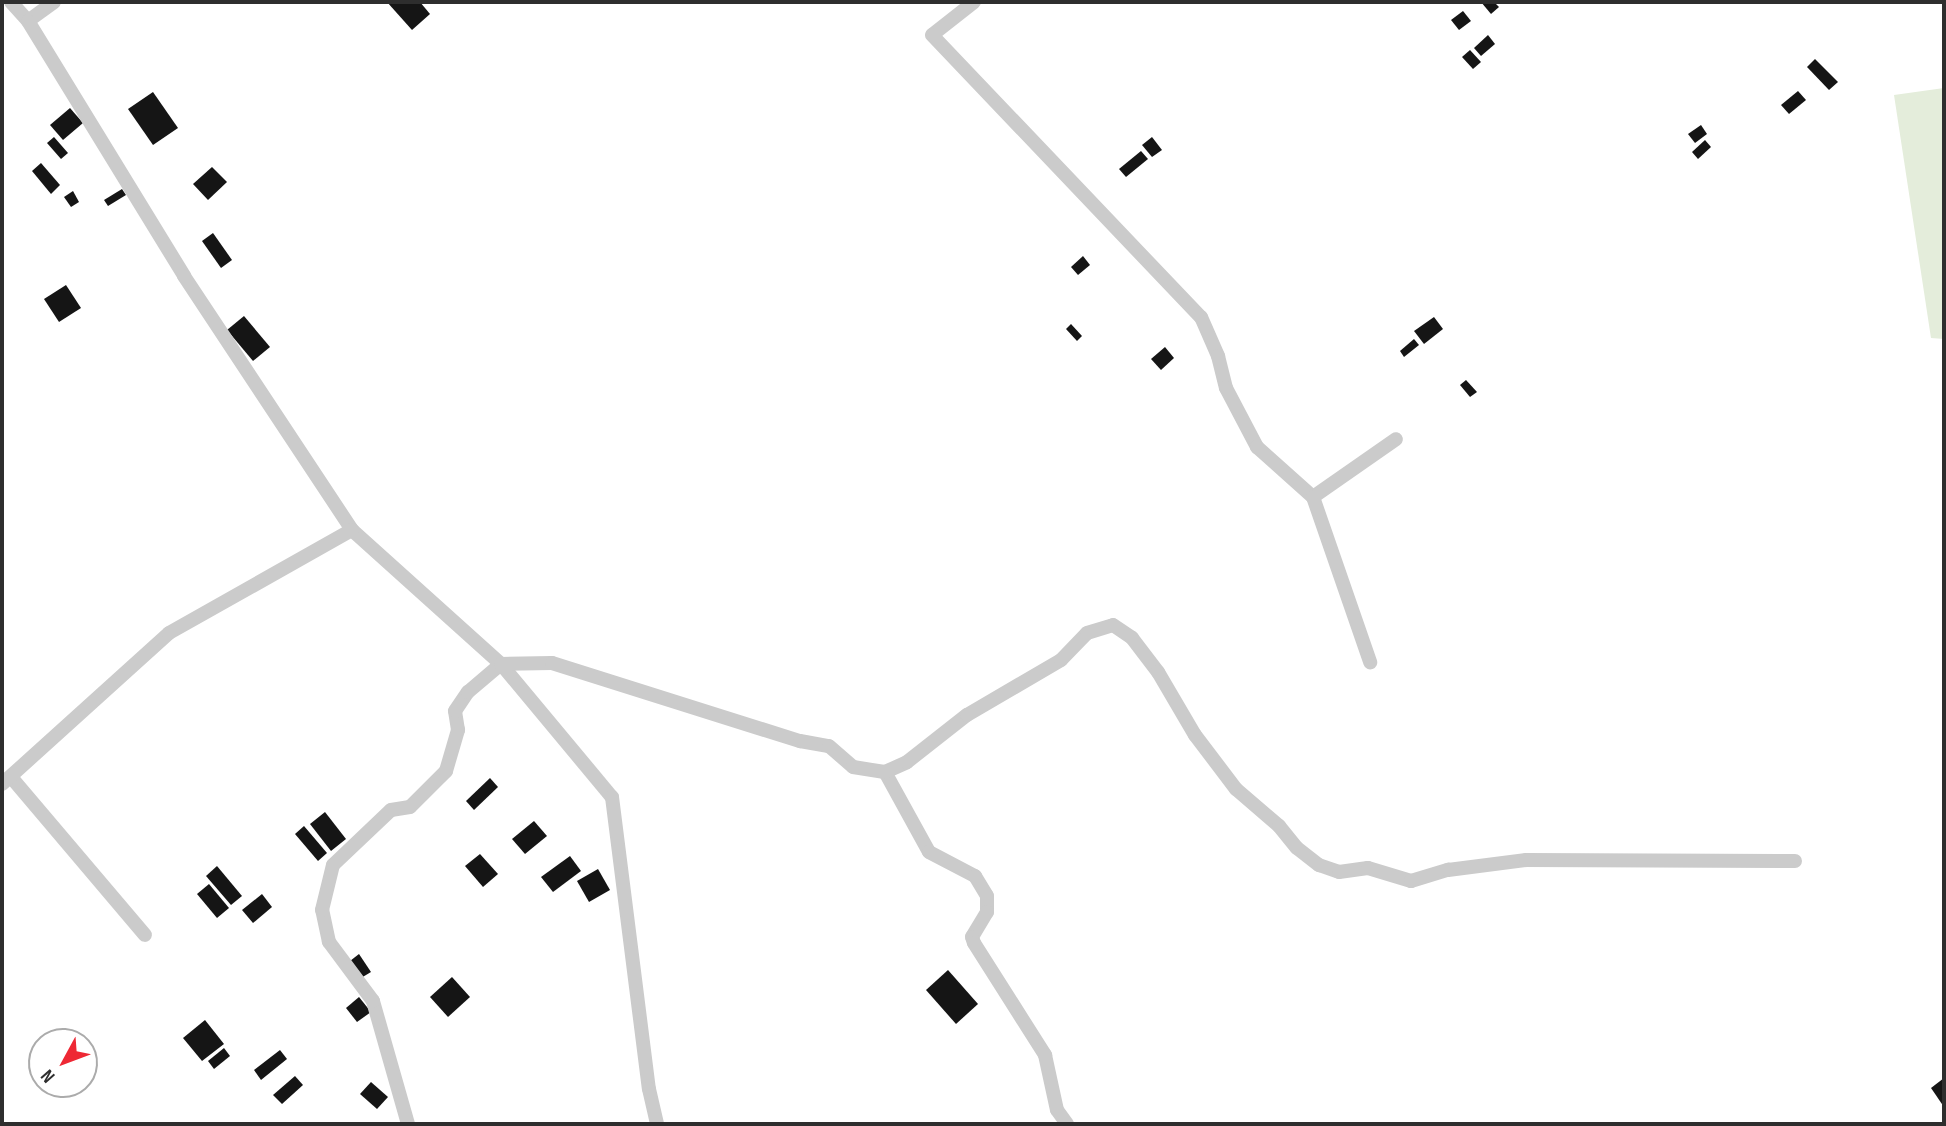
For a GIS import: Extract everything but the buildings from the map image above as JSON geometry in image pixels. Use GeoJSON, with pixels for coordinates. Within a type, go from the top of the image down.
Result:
{"type":"FeatureCollection","features":[{"type":"Feature","properties":{"kind":"street"},"geometry":{"type":"LineString","coordinates":[[11,2],[28,21],[184,276],[352,530],[501,664],[612,797],[649,1089],[657,1124]]}},
{"type":"Feature","properties":{"kind":"street"},"geometry":{"type":"LineString","coordinates":[[28,21],[54,2]]}},
{"type":"Feature","properties":{"kind":"street"},"geometry":{"type":"LineString","coordinates":[[974,2],[932,35],[1200,317],[1219,356],[1226,388],[1257,447],[1313,497],[1370,663]]}},
{"type":"Feature","properties":{"kind":"street"},"geometry":{"type":"LineString","coordinates":[[1313,497],[1396,439]]}},
{"type":"Feature","properties":{"kind":"street"},"geometry":{"type":"LineString","coordinates":[[145,935],[6,781],[169,633],[352,530]]}},
{"type":"Feature","properties":{"kind":"street"},"geometry":{"type":"LineString","coordinates":[[408,1124],[373,1001],[329,942],[322,910],[333,865],[391,810],[410,807],[446,771],[458,730],[456,711],[468,692],[501,664],[552,663],[800,741],[829,746],[853,767],[885,772],[907,762],[967,715],[1061,660],[1087,634],[1113,625],[1132,638],[1158,672],[1195,735],[1236,789],[1279,825],[1297,848],[1319,865],[1339,872],[1368,868],[1411,881],[1448,870],[1526,860],[1795,861]]}},
{"type":"Feature","properties":{"kind":"street"},"geometry":{"type":"LineString","coordinates":[[885,772],[929,852],[975,876],[987,896],[987,912],[972,937],[974,943],[1045,1055],[1057,1110],[1067,1124]]}},
{"type":"Feature","properties":{"kind":"green space"},"geometry":{"type":"Polygon","coordinates":[[[1944,88],[1944,339],[1931,338],[1894,95],[1944,88]]]}}]}
